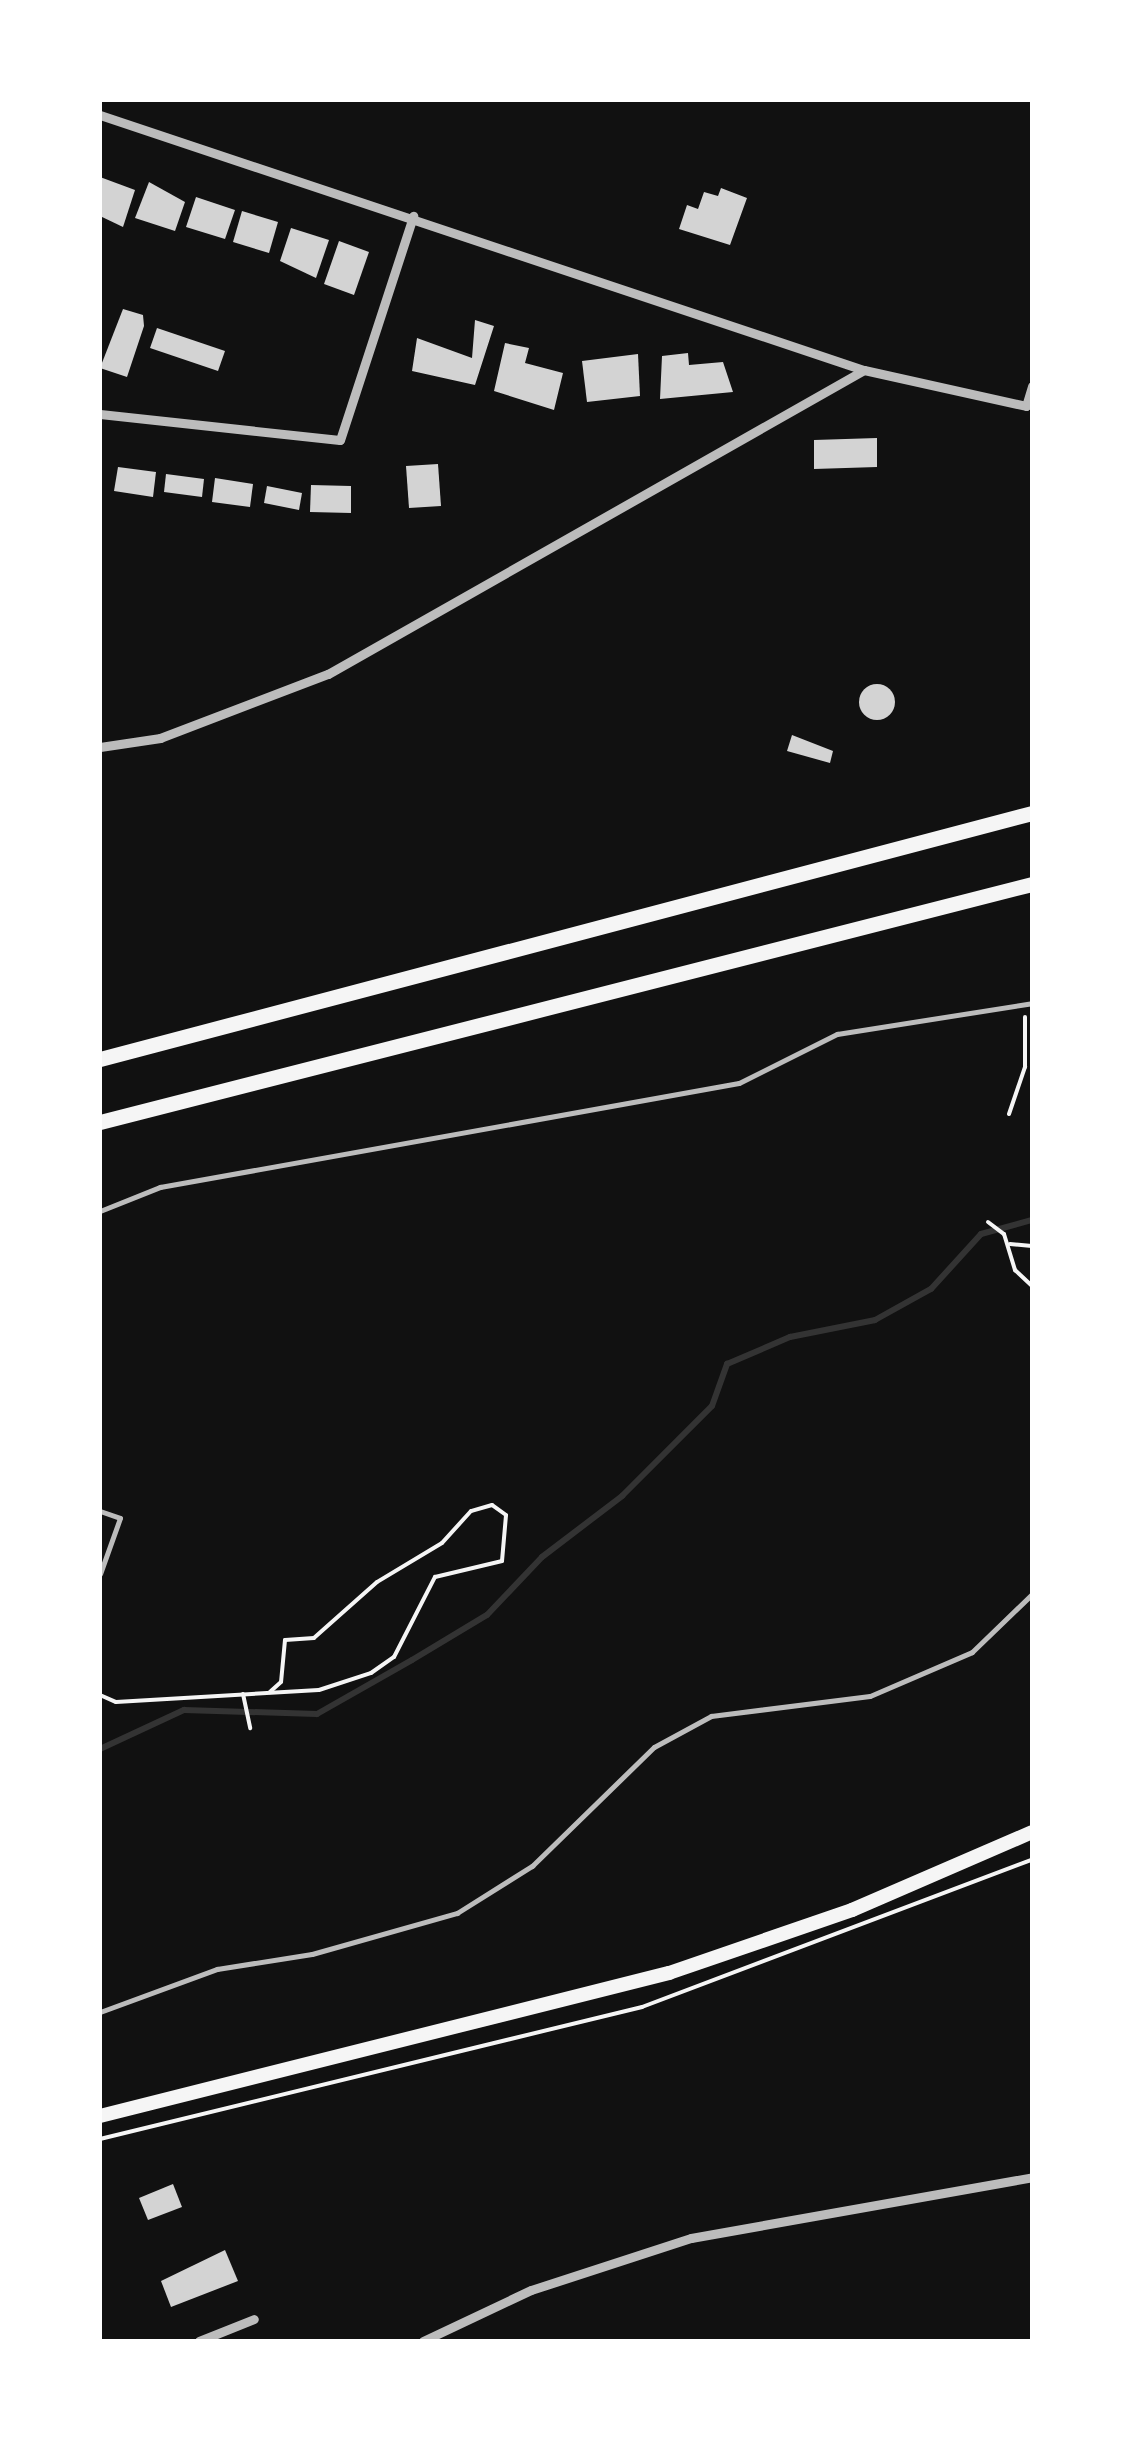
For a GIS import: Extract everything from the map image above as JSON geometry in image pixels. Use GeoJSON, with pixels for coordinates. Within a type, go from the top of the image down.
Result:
{"type":"FeatureCollection","features":[{"type":"Feature","properties":{"kind":"highway"},"geometry":{"type":"LineString","coordinates":[[100,1059],[1032,813]]}},
{"type":"Feature","properties":{"kind":"highway"},"geometry":{"type":"LineString","coordinates":[[100,1122],[1032,884]]}},
{"type":"Feature","properties":{"kind":"main road"},"geometry":{"type":"LineString","coordinates":[[100,2116],[669,1973],[852,1910],[1032,1832]]}},
{"type":"Feature","properties":{"kind":"street"},"geometry":{"type":"LineString","coordinates":[[100,114],[414,216],[864,370],[1026,406],[1032,386]]}},
{"type":"Feature","properties":{"kind":"street"},"geometry":{"type":"LineString","coordinates":[[100,414],[340,440],[414,216]]}},
{"type":"Feature","properties":{"kind":"street"},"geometry":{"type":"LineString","coordinates":[[100,747],[160,738],[328,674],[864,370]]}},
{"type":"Feature","properties":{"kind":"street"},"geometry":{"type":"LineString","coordinates":[[424,2341],[531,2290],[691,2238],[1032,2177]]}},
{"type":"Feature","properties":{"kind":"street"},"geometry":{"type":"LineString","coordinates":[[199,2341],[254,2319]]}},
{"type":"Feature","properties":{"kind":"lane"},"geometry":{"type":"LineString","coordinates":[[100,1211],[160,1187],[738,1083],[837,1034],[1032,1003]]}},
{"type":"Feature","properties":{"kind":"lane"},"geometry":{"type":"LineString","coordinates":[[100,1511],[120,1518],[100,1574]]}},
{"type":"Feature","properties":{"kind":"lane"},"geometry":{"type":"LineString","coordinates":[[100,2012],[217,1970],[312,1954],[457,1913],[532,1866],[654,1747],[711,1716],[870,1696],[972,1652],[1032,1594]]}},
{"type":"Feature","properties":{"kind":"path"},"geometry":{"type":"LineString","coordinates":[[1009,1114],[1028,1032]]}},
{"type":"Feature","properties":{"kind":"path"},"geometry":{"type":"LineString","coordinates":[[988,1222],[1004,1234],[1015,1270],[1032,1286]]}},
{"type":"Feature","properties":{"kind":"path"},"geometry":{"type":"LineString","coordinates":[[1010,1244],[1032,1246]]}},
{"type":"Feature","properties":{"kind":"path"},"geometry":{"type":"LineString","coordinates":[[100,1694],[116,1702],[320,1690],[386,1665],[435,1577],[502,1560],[506,1515],[492,1504],[471,1510],[442,1544],[377,1582],[314,1638],[285,1640],[281,1682],[270,1692]]}},
{"type":"Feature","properties":{"kind":"path"},"geometry":{"type":"LineString","coordinates":[[243,1694],[250,1728]]}},
{"type":"Feature","properties":{"kind":"building"},"geometry":{"type":"Polygon","coordinates":[[[100,177],[135,190],[123,227],[100,216],[100,177]]]}},
{"type":"Feature","properties":{"kind":"building"},"geometry":{"type":"Polygon","coordinates":[[[149,182],[185,202],[175,231],[135,218],[149,182]]]}},
{"type":"Feature","properties":{"kind":"building"},"geometry":{"type":"Polygon","coordinates":[[[721,188],[747,198],[730,245],[679,229],[687,205],[698,209],[704,192],[718,196],[721,188]]]}},
{"type":"Feature","properties":{"kind":"building"},"geometry":{"type":"Polygon","coordinates":[[[196,197],[235,210],[225,239],[186,227],[196,197]]]}},
{"type":"Feature","properties":{"kind":"building"},"geometry":{"type":"Polygon","coordinates":[[[242,211],[278,222],[269,253],[233,242],[242,211]]]}},
{"type":"Feature","properties":{"kind":"building"},"geometry":{"type":"Polygon","coordinates":[[[291,228],[329,240],[316,278],[280,261],[291,228]]]}},
{"type":"Feature","properties":{"kind":"building"},"geometry":{"type":"Polygon","coordinates":[[[339,241],[369,252],[354,295],[324,284],[339,241]]]}},
{"type":"Feature","properties":{"kind":"building"},"geometry":{"type":"Polygon","coordinates":[[[123,309],[143,315],[144,326],[127,377],[100,368],[123,309]]]}},
{"type":"Feature","properties":{"kind":"building"},"geometry":{"type":"Polygon","coordinates":[[[475,320],[494,326],[475,385],[412,371],[417,338],[472,358],[475,320]]]}},
{"type":"Feature","properties":{"kind":"building"},"geometry":{"type":"Polygon","coordinates":[[[157,328],[225,351],[218,371],[150,348],[157,328]]]}},
{"type":"Feature","properties":{"kind":"building"},"geometry":{"type":"Polygon","coordinates":[[[505,343],[529,348],[525,363],[563,373],[554,410],[494,391],[505,343]]]}},
{"type":"Feature","properties":{"kind":"building"},"geometry":{"type":"Polygon","coordinates":[[[688,353],[689,365],[723,362],[733,392],[660,399],[662,356],[688,353]]]}},
{"type":"Feature","properties":{"kind":"building"},"geometry":{"type":"Polygon","coordinates":[[[638,354],[640,396],[587,402],[582,361],[638,354]]]}},
{"type":"Feature","properties":{"kind":"building"},"geometry":{"type":"Polygon","coordinates":[[[877,438],[877,467],[814,469],[814,440],[877,438]]]}},
{"type":"Feature","properties":{"kind":"building"},"geometry":{"type":"Polygon","coordinates":[[[438,464],[441,506],[409,508],[406,466],[438,464]]]}},
{"type":"Feature","properties":{"kind":"building"},"geometry":{"type":"Polygon","coordinates":[[[118,467],[156,472],[153,497],[114,491],[118,467]]]}},
{"type":"Feature","properties":{"kind":"building"},"geometry":{"type":"Polygon","coordinates":[[[166,474],[204,479],[202,497],[164,492],[166,474]]]}},
{"type":"Feature","properties":{"kind":"building"},"geometry":{"type":"Polygon","coordinates":[[[215,478],[253,484],[250,507],[212,502],[215,478]]]}},
{"type":"Feature","properties":{"kind":"building"},"geometry":{"type":"Polygon","coordinates":[[[311,485],[351,486],[351,513],[310,512],[311,485]]]}},
{"type":"Feature","properties":{"kind":"building"},"geometry":{"type":"Polygon","coordinates":[[[267,486],[302,493],[299,510],[264,503],[267,486]]]}},
{"type":"Feature","properties":{"kind":"building"},"geometry":{"type":"Polygon","coordinates":[[[877,684],[890,689],[895,702],[890,715],[877,720],[864,715],[859,702],[864,689],[877,684]]]}},
{"type":"Feature","properties":{"kind":"building"},"geometry":{"type":"Polygon","coordinates":[[[792,735],[833,751],[830,763],[787,751],[792,735]]]}},
{"type":"Feature","properties":{"kind":"building"},"geometry":{"type":"Polygon","coordinates":[[[173,2184],[182,2207],[148,2220],[139,2198],[173,2184]]]}},
{"type":"Feature","properties":{"kind":"building"},"geometry":{"type":"Polygon","coordinates":[[[225,2250],[238,2281],[171,2307],[161,2281],[225,2250]]]}},
{"type":"Feature","properties":{"kind":"waterway"},"geometry":{"type":"LineString","coordinates":[[100,1749],[184,1710],[317,1714],[487,1615],[542,1557],[622,1496],[712,1406],[727,1364],[790,1337],[875,1320],[931,1289],[981,1234],[1032,1220]]}}]}
